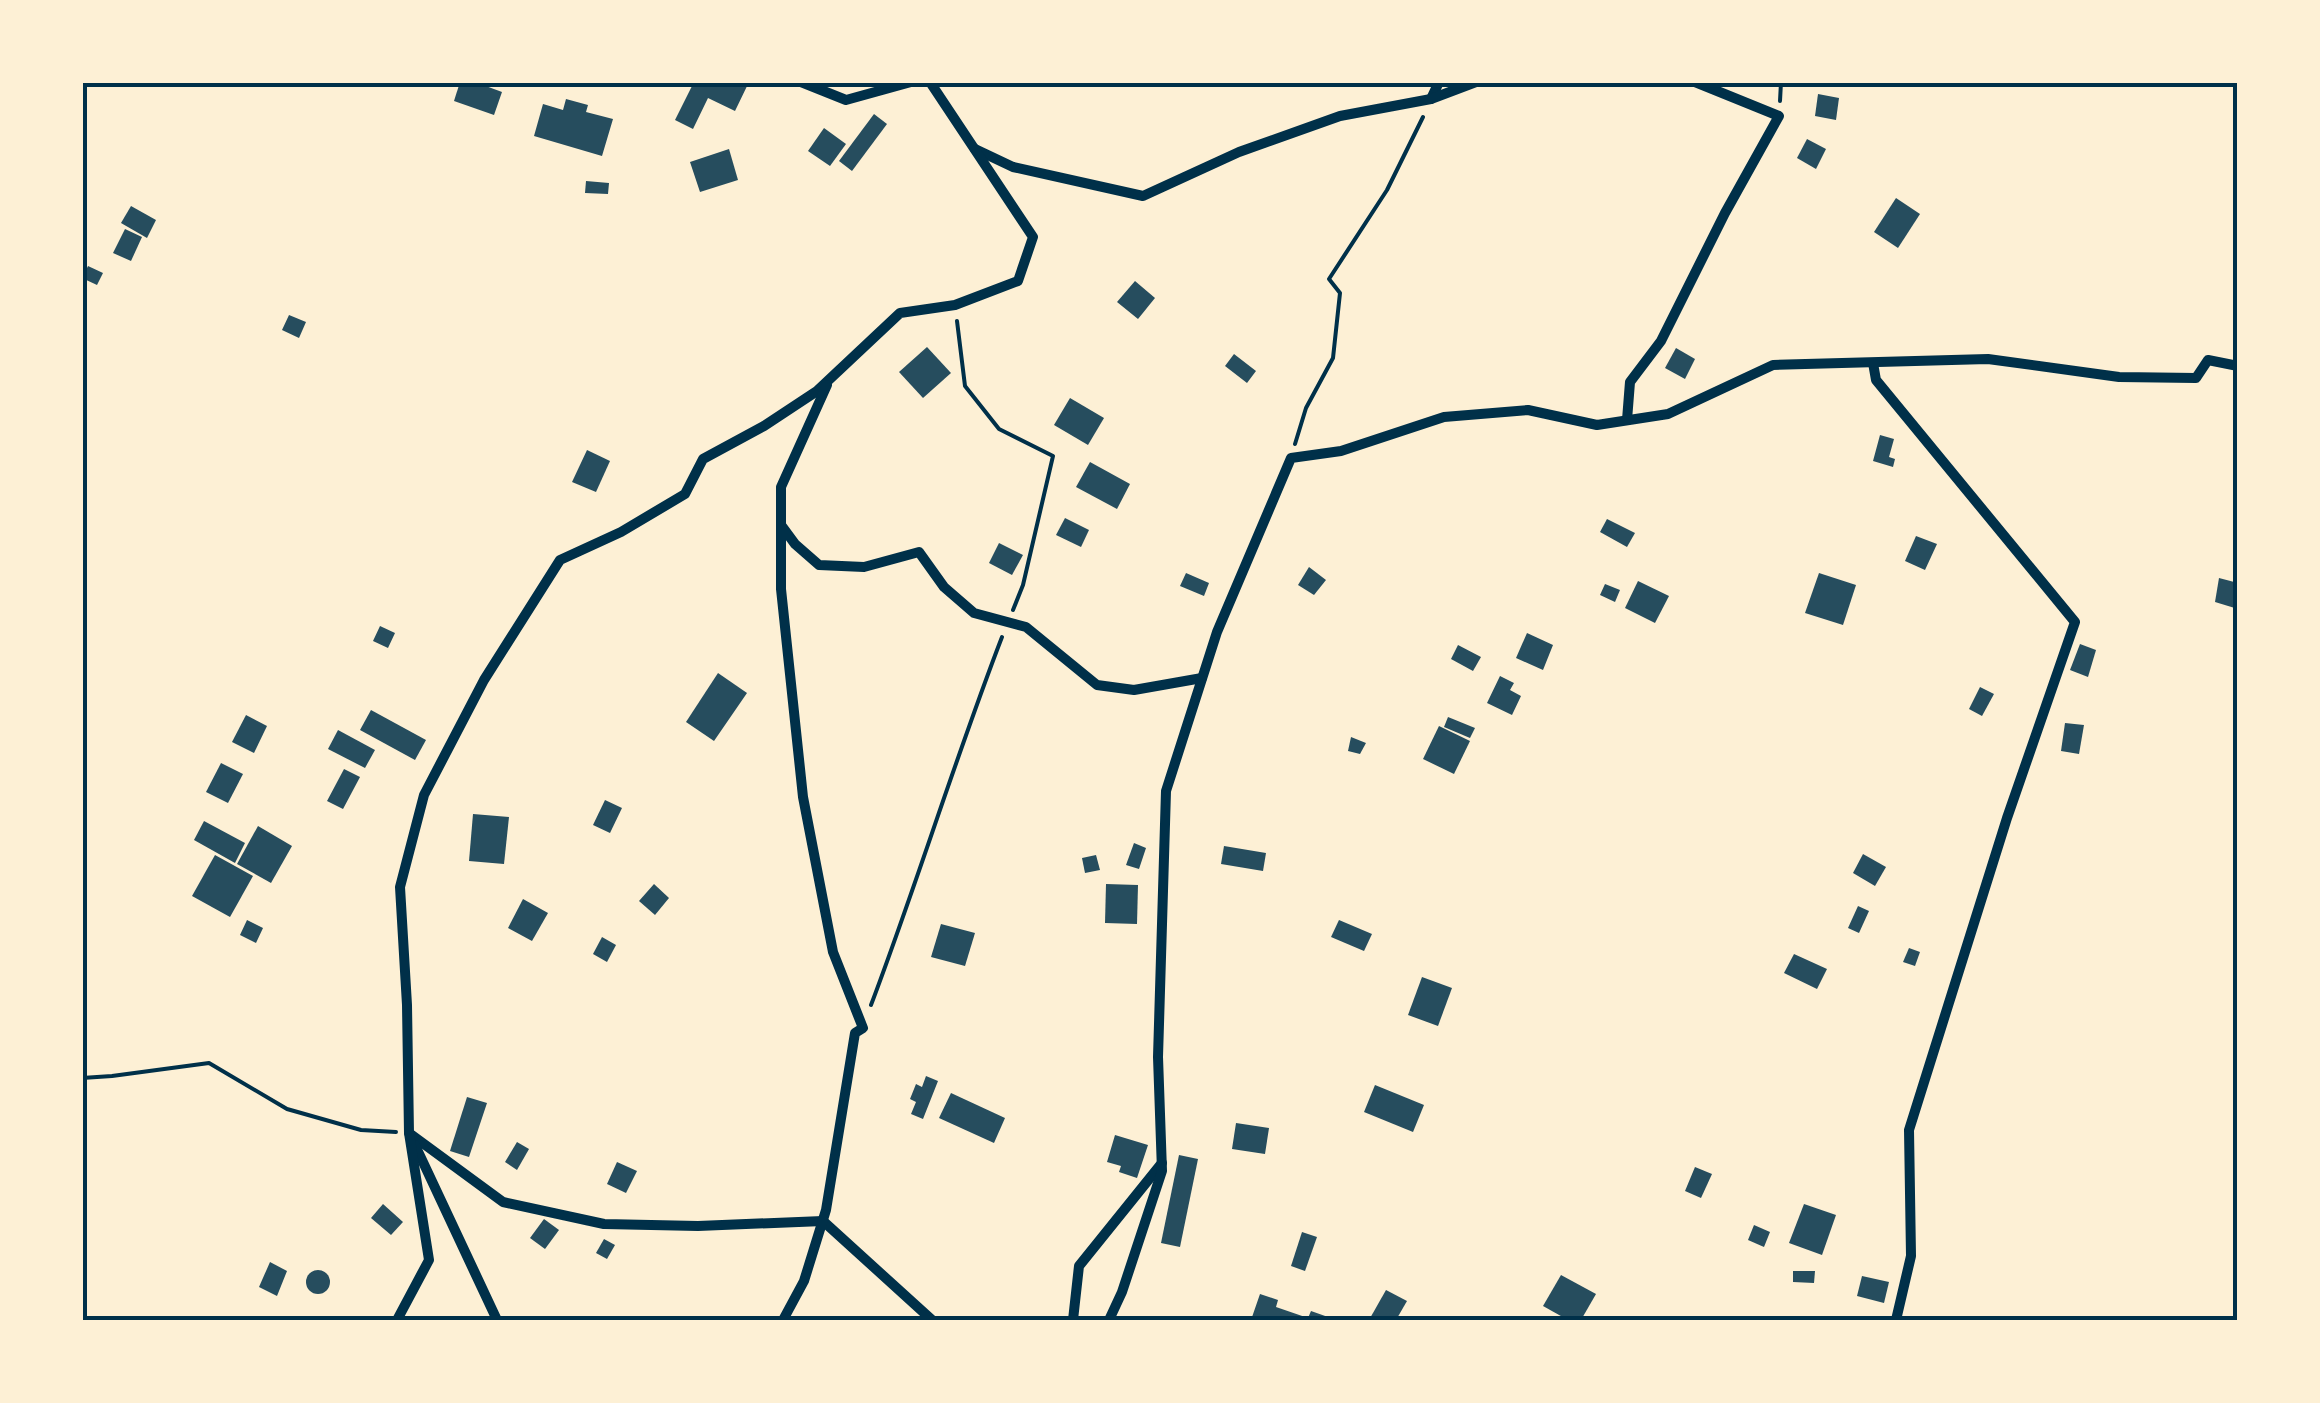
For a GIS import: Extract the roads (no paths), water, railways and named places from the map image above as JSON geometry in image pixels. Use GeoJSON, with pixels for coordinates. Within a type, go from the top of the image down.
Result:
{"type":"FeatureCollection","features":[{"type":"Feature","properties":{"kind":"street"},"geometry":{"type":"LineString","coordinates":[[800,82],[846,100],[911,82]]}},
{"type":"Feature","properties":{"kind":"street"},"geometry":{"type":"LineString","coordinates":[[398,1320],[430,1260],[410,1134],[400,887],[424,795],[484,680],[560,560],[621,532],[685,494],[703,458],[817,392],[900,314],[955,305],[1018,281],[1033,237],[930,82]]}},
{"type":"Feature","properties":{"kind":"street"},"geometry":{"type":"LineString","coordinates":[[1432,99],[1439,82]]}},
{"type":"Feature","properties":{"kind":"street"},"geometry":{"type":"LineString","coordinates":[[974,148],[1013,167],[1143,196],[1239,152],[1340,116],[1432,99],[1476,82]]}},
{"type":"Feature","properties":{"kind":"street"},"geometry":{"type":"LineString","coordinates":[[1627,420],[1630,382],[1661,341],[1779,116],[1695,82]]}},
{"type":"Feature","properties":{"kind":"street"},"geometry":{"type":"LineString","coordinates":[[1110,1320],[1162,1171],[1158,1057],[1166,791],[1217,632],[1290,458],[1341,451],[1444,417],[1528,410],[1597,424],[1668,414],[1773,365],[1988,360],[2119,377],[2196,378],[2208,360],[2238,366]]}},
{"type":"Feature","properties":{"kind":"street"},"geometry":{"type":"LineString","coordinates":[[1874,363],[1876,380],[2075,622],[2007,818],[1908,1130],[1911,1256],[1896,1320]]}},
{"type":"Feature","properties":{"kind":"street"},"geometry":{"type":"LineString","coordinates":[[784,1320],[804,1281],[823,1221],[854,1033],[863,1028],[834,952],[803,797],[780,589],[781,488],[830,380]]}},
{"type":"Feature","properties":{"kind":"street"},"geometry":{"type":"LineString","coordinates":[[781,524],[795,544],[819,565],[864,567],[919,552],[944,587],[974,613],[1026,626],[1098,685],[1134,690],[1202,678]]}},
{"type":"Feature","properties":{"kind":"street"},"geometry":{"type":"LineString","coordinates":[[410,1134],[504,1202],[604,1224],[698,1226],[823,1221],[932,1320]]}},
{"type":"Feature","properties":{"kind":"street"},"geometry":{"type":"LineString","coordinates":[[410,1134],[497,1320]]}},
{"type":"Feature","properties":{"kind":"street"},"geometry":{"type":"LineString","coordinates":[[1073,1320],[1079,1266],[1162,1164]]}}]}
